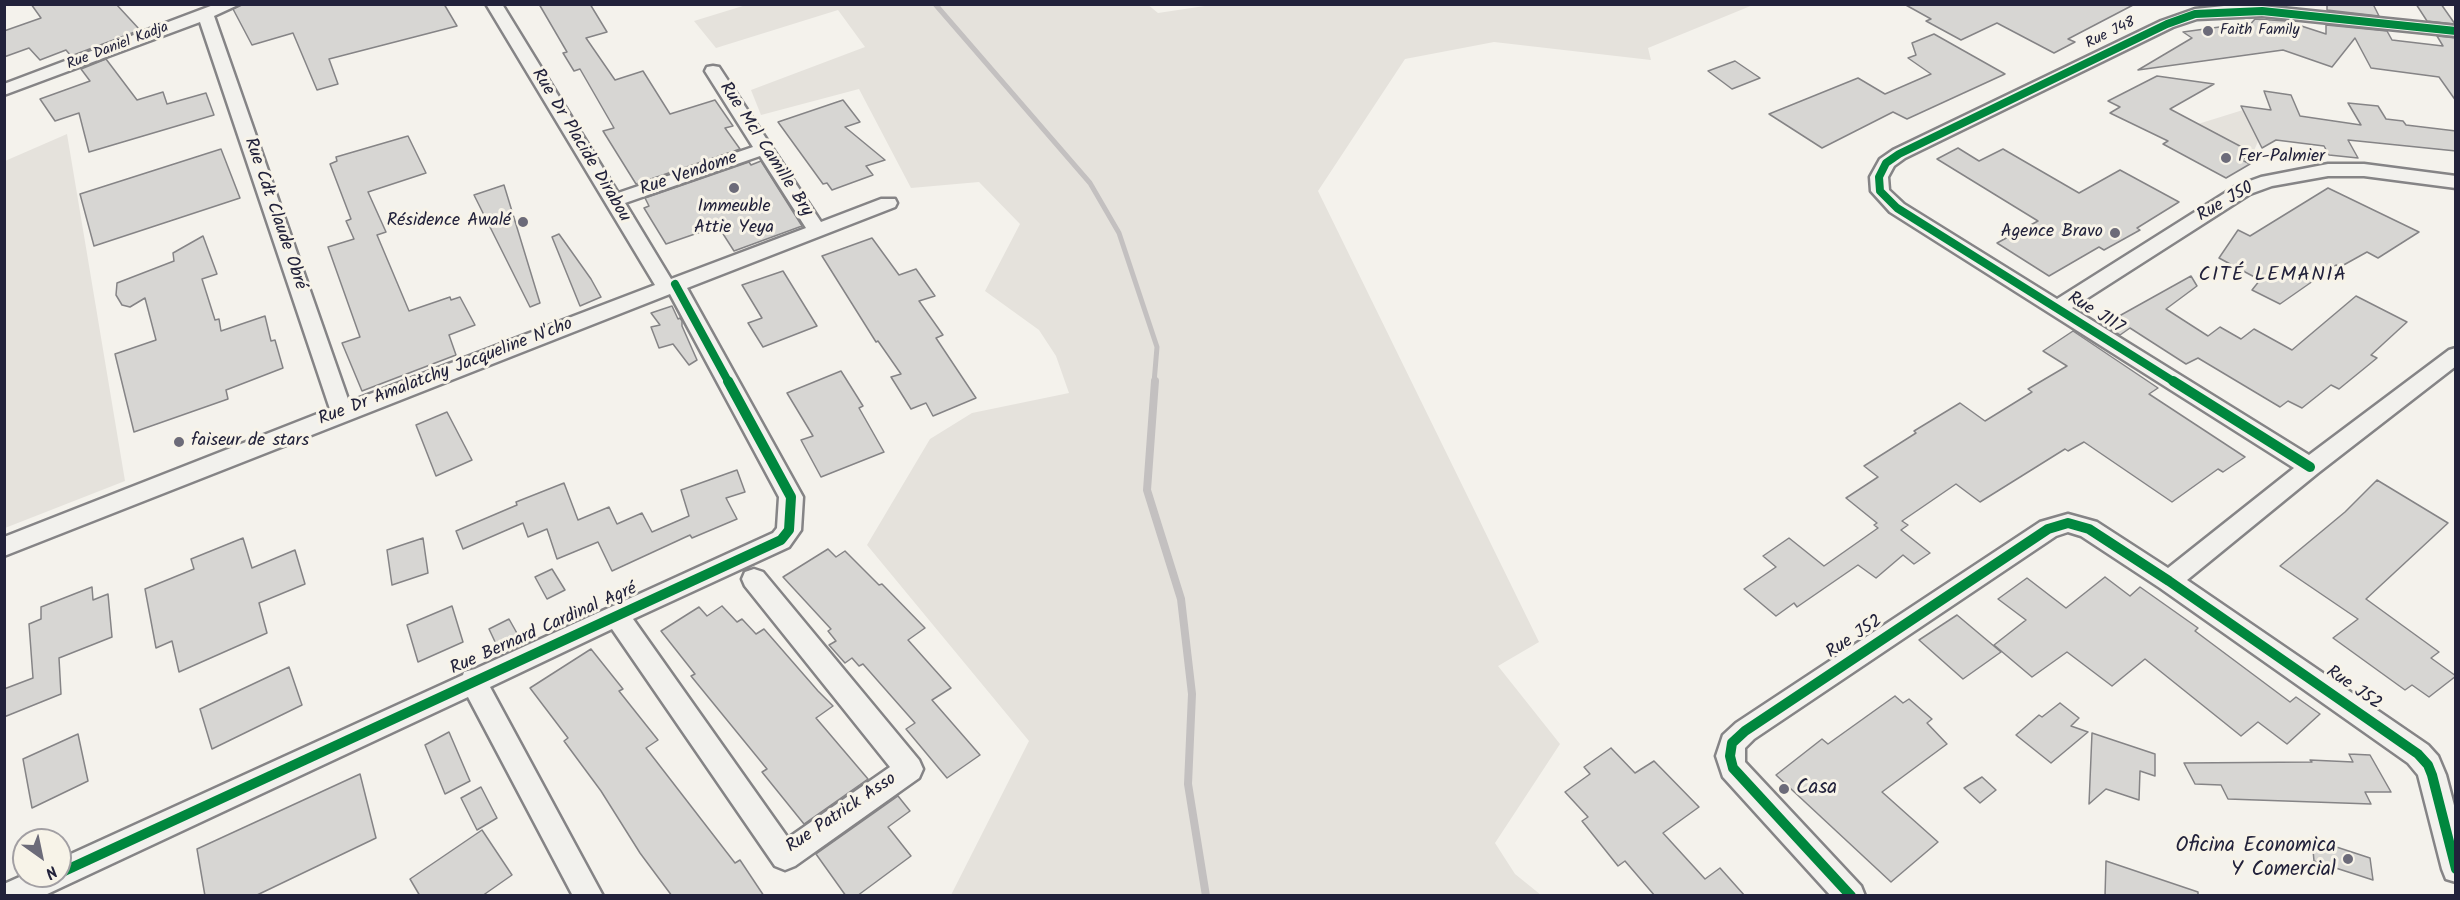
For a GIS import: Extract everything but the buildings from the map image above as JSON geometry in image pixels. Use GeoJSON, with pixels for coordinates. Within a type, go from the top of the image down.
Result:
{"type":"FeatureCollection","features":[{"type":"Feature","properties":{"kind":"street","name":"Rue Daniel Kadja"},"geometry":{"type":"LineString","coordinates":[[4,90],[232,4]]}},
{"type":"Feature","properties":{"kind":"street","name":"Rue Dr Placide Dirabou"},"geometry":{"type":"LineString","coordinates":[[494,4],[613,201],[670,286]]}},
{"type":"Feature","properties":{"kind":"street","name":"Rue J48"},"geometry":{"type":"LineString","coordinates":[[1879,177],[1886,164],[1899,154],[2167,24],[2195,14],[2262,11],[2456,31]]}},
{"type":"Feature","properties":{"kind":"street","name":"Rue Cdt Claude Obré"},"geometry":{"type":"LineString","coordinates":[[205,14],[342,413]]}},
{"type":"Feature","properties":{"kind":"street","name":"Rue Mcl Camille Bry"},"geometry":{"type":"LineString","coordinates":[[713,71],[817,230]]}},
{"type":"Feature","properties":{"kind":"street","name":"Rue Vendome"},"geometry":{"type":"LineString","coordinates":[[613,201],[764,149]]}},
{"type":"Feature","properties":{"kind":"street","name":"Rue J50"},"geometry":{"type":"LineString","coordinates":[[2056,309],[2243,190],[2268,181],[2328,170],[2364,170],[2456,182]]}},
{"type":"Feature","properties":{"kind":"street","name":"Rue J117"},"geometry":{"type":"LineString","coordinates":[[1879,177],[1880,191],[1897,208],[2310,467]]}},
{"type":"Feature","properties":{"kind":"street","name":"Rue Dr Amalatchy Jacqueline N'cho"},"geometry":{"type":"LineString","coordinates":[[4,548],[342,413],[888,203]]}},
{"type":"Feature","properties":{"kind":"street","name":"Rue Bernard Cardinal Agré"},"geometry":{"type":"LineString","coordinates":[[72,867],[473,680],[781,540],[789,530],[791,497],[670,286]]}},
{"type":"Feature","properties":{"kind":"street"},"geometry":{"type":"LineString","coordinates":[[2169,580],[2310,467],[2456,355]]}},
{"type":"Feature","properties":{"kind":"street","name":"Rue J52"},"geometry":{"type":"LineString","coordinates":[[1851,896],[1733,768],[1730,756],[1732,743],[1755,725],[2059,524],[2078,525],[2090,529],[2169,580],[2423,758],[2432,775],[2456,869]]}},
{"type":"Feature","properties":{"kind":"street","name":"Rue Patrick Asso"},"geometry":{"type":"LineString","coordinates":[[617,616],[785,857],[909,769],[754,579]]}},
{"type":"Feature","properties":{"kind":"street"},"geometry":{"type":"LineString","coordinates":[[473,680],[589,896]]}},
{"type":"Feature","properties":{"kind":"street"},"geometry":{"type":"LineString","coordinates":[[11,896],[28,888]]}},
{"type":"Feature","properties":{"kind":"shaded area"},"geometry":{"type":"Polygon","coordinates":[[[1147,4],[1158,13],[1218,4],[1753,5],[1648,48],[1651,60],[1494,42],[1405,59],[1318,191],[1539,642],[1498,666],[1560,744],[1495,843],[1515,874],[1541,895],[951,895],[1029,741],[867,545],[930,439],[972,413],[1069,393],[1056,356],[1039,330],[985,291],[1020,224],[979,182],[911,188],[859,89],[761,115],[751,90],[865,47],[838,10],[716,48],[694,21],[746,5],[1147,4]]]}},
{"type":"Feature","properties":{"kind":"shaded area"},"geometry":{"type":"Polygon","coordinates":[[[2243,110],[2259,139],[2253,153],[2198,124],[2243,110]]]}},
{"type":"Feature","properties":{"kind":"shaded area"},"geometry":{"type":"Polygon","coordinates":[[[67,134],[125,481],[5,528],[5,161],[67,134]]]}},
{"type":"Feature","properties":{"kind":"waterway"},"geometry":{"type":"LineString","coordinates":[[935,4],[1090,183],[1119,233],[1157,347],[1154,383]]}},
{"type":"Feature","properties":{"kind":"waterway"},"geometry":{"type":"LineString","coordinates":[[1155,381],[1147,490],[1181,599],[1192,694],[1188,784],[1206,896]]}},
{"type":"Feature","properties":{"kind":"cycle path"},"geometry":{"type":"LineString","coordinates":[[2310,467],[1897,208],[1880,191],[1879,177],[1886,163],[1899,154],[2167,24],[2195,14],[2262,11],[2456,31]]}},
{"type":"Feature","properties":{"kind":"cycle path"},"geometry":{"type":"LineString","coordinates":[[72,867],[781,540],[789,530],[791,497],[675,284]]}},
{"type":"Feature","properties":{"kind":"cycle path"},"geometry":{"type":"LineString","coordinates":[[1851,896],[1733,768],[1730,756],[1732,743],[1745,731],[2048,529],[2068,523],[2089,529],[2169,581],[2418,754],[2428,765],[2432,775],[2456,869]]}},
{"type":"Feature","properties":{"kind":"place","name":"Faith Family"},"geometry":{"type":"Point","coordinates":[2208,31]}},
{"type":"Feature","properties":{"kind":"place","name":"Fer-Palmier"},"geometry":{"type":"Point","coordinates":[2226,158]}},
{"type":"Feature","properties":{"kind":"place","name":"Immeuble Attie Yeya"},"geometry":{"type":"Point","coordinates":[734,188]}},
{"type":"Feature","properties":{"kind":"place","name":"Résidence Awalé"},"geometry":{"type":"Point","coordinates":[523,222]}},
{"type":"Feature","properties":{"kind":"place","name":"Agence Bravo"},"geometry":{"type":"Point","coordinates":[2115,233]}},
{"type":"Feature","properties":{"kind":"place","name":"faiseur de stars"},"geometry":{"type":"Point","coordinates":[179,442]}},
{"type":"Feature","properties":{"kind":"place","name":"Casa"},"geometry":{"type":"Point","coordinates":[1784,789]}},
{"type":"Feature","properties":{"kind":"place","name":"Oficina Economica Y Comercial"},"geometry":{"type":"Point","coordinates":[2348,859]}},
{"type":"Feature","properties":{"kind":"district","name":"CITÉ LEMANIA"},"geometry":{"type":"Point","coordinates":[2273,277]}}]}
